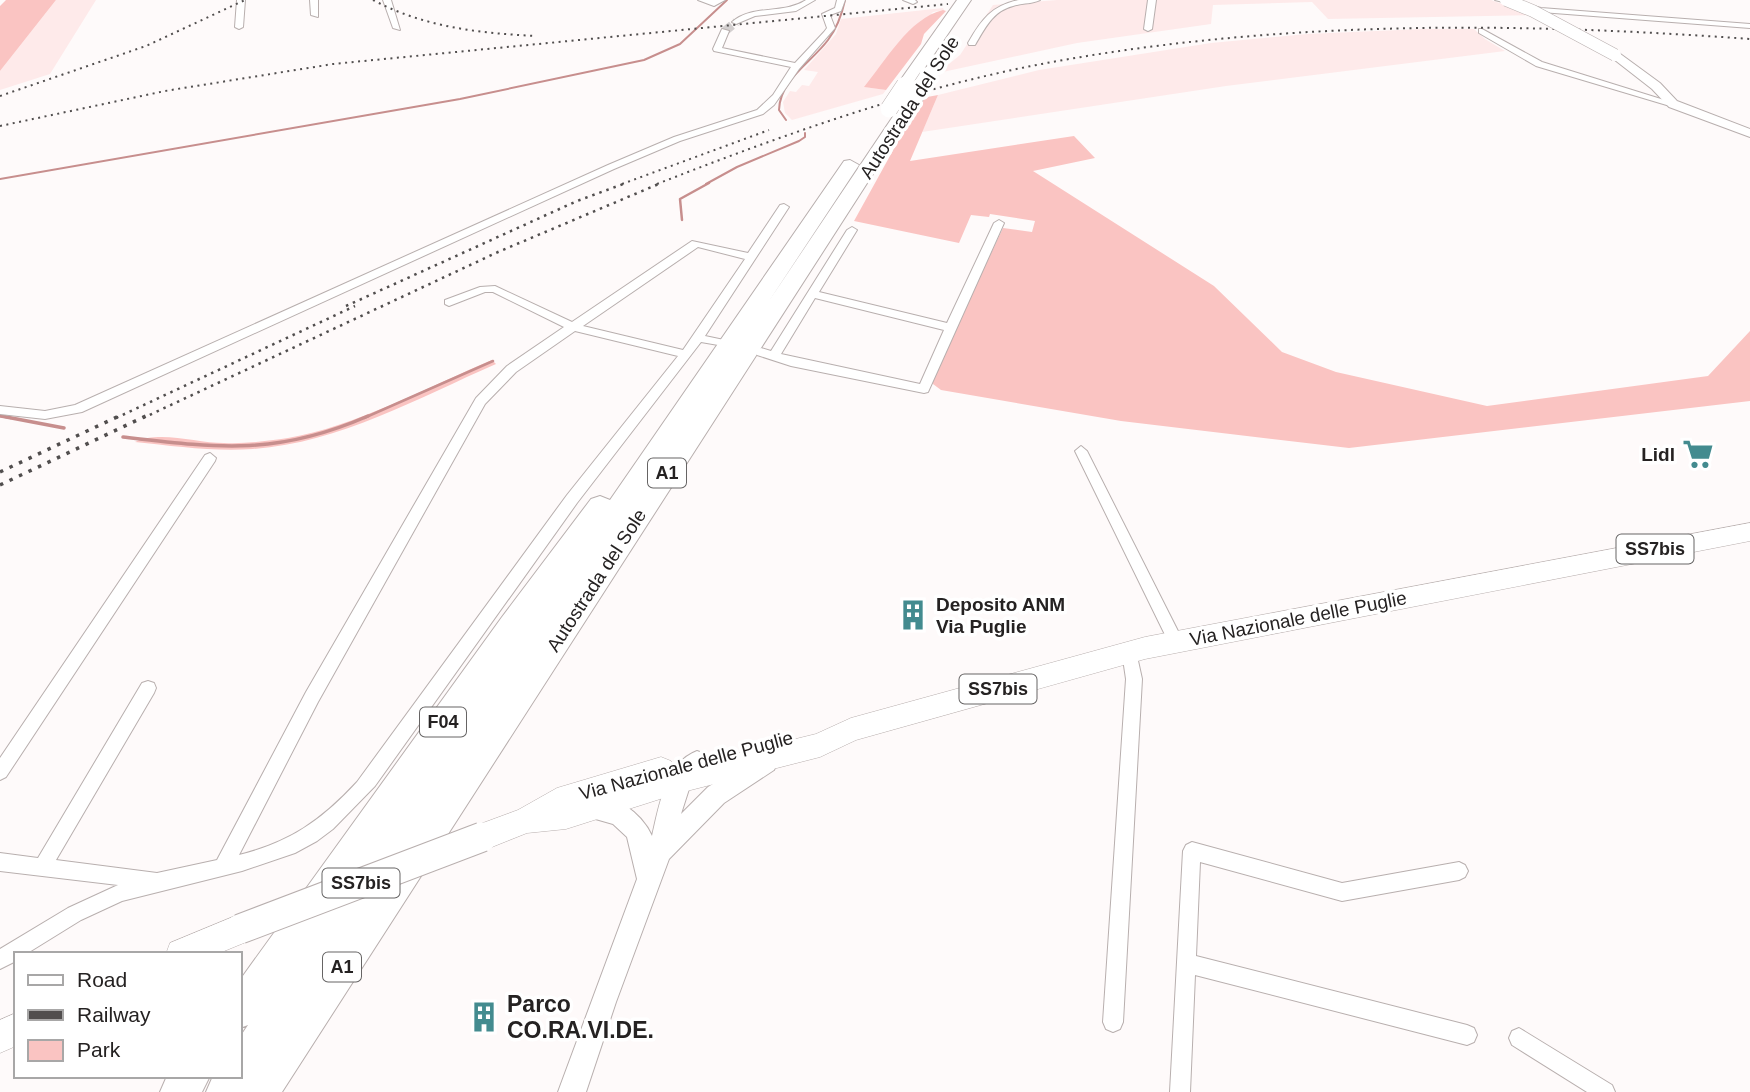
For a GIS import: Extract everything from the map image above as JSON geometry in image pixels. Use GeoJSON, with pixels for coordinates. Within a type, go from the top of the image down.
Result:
{"type":"FeatureCollection","features":[{"type":"Feature","properties":{"kind":"highway","name":"Autostrada del Sole"},"geometry":{"type":"LineString","coordinates":[[260,1092],[964,0]]}},
{"type":"Feature","properties":{"kind":"highway","name":"Autostrada del Sole"},"geometry":{"type":"LineString","coordinates":[[242,1066],[632,489],[659,444],[901,99],[929,75],[981,0]]}},
{"type":"Feature","properties":{"kind":"highway","name":"F04"},"geometry":{"type":"LineString","coordinates":[[242,1007],[512,625],[618,482],[659,444]]}},
{"type":"Feature","properties":{"kind":"main road","name":"Via Nazionale delle Puglie"},"geometry":{"type":"LineString","coordinates":[[186,952],[527,820],[557,801],[685,771],[820,745],[851,730],[1130,652],[1750,532]]}},
{"type":"Feature","properties":{"kind":"main road","name":"Via Nazionale delle Puglie"},"geometry":{"type":"LineString","coordinates":[[527,820],[566,817],[685,771],[816,730],[851,730]]}},
{"type":"Feature","properties":{"kind":"street"},"geometry":{"type":"LineString","coordinates":[[239,27],[241,0]]}},
{"type":"Feature","properties":{"kind":"street"},"geometry":{"type":"LineString","coordinates":[[314,0],[315,15]]}},
{"type":"Feature","properties":{"kind":"street"},"geometry":{"type":"LineString","coordinates":[[387,0],[397,27]]}},
{"type":"Feature","properties":{"kind":"street"},"geometry":{"type":"LineString","coordinates":[[702,0],[714,4],[721,0]]}},
{"type":"Feature","properties":{"kind":"street"},"geometry":{"type":"LineString","coordinates":[[736,22],[751,14],[800,9],[811,0]]}},
{"type":"Feature","properties":{"kind":"street"},"geometry":{"type":"LineString","coordinates":[[0,410],[45,415],[78,409],[633,158],[760,112],[769,107],[797,66],[829,31],[831,25],[827,14],[838,9],[841,0]]}},
{"type":"Feature","properties":{"kind":"street"},"geometry":{"type":"LineString","coordinates":[[972,43],[989,17],[1005,3],[1036,0]]}},
{"type":"Feature","properties":{"kind":"street"},"geometry":{"type":"LineString","coordinates":[[1148,29],[1152,0]]}},
{"type":"Feature","properties":{"kind":"street"},"geometry":{"type":"LineString","coordinates":[[1499,0],[1541,10],[1750,26]]}},
{"type":"Feature","properties":{"kind":"street"},"geometry":{"type":"LineString","coordinates":[[1506,0],[1533,10],[1615,55],[1656,86],[1673,104]]}},
{"type":"Feature","properties":{"kind":"street"},"geometry":{"type":"LineString","coordinates":[[725,31],[717,49],[797,66]]}},
{"type":"Feature","properties":{"kind":"street"},"geometry":{"type":"LineString","coordinates":[[1482,31],[1539,64],[1673,104],[1750,133]]}},
{"type":"Feature","properties":{"kind":"street"},"geometry":{"type":"LineString","coordinates":[[1643,95],[1654,92],[1656,86]]}},
{"type":"Feature","properties":{"kind":"street"},"geometry":{"type":"LineString","coordinates":[[0,960],[51,926],[119,893],[158,881],[258,859],[285,848],[311,835],[351,801],[572,499],[698,338],[784,207]]}},
{"type":"Feature","properties":{"kind":"street"},"geometry":{"type":"LineString","coordinates":[[761,352],[924,389],[999,223]]}},
{"type":"Feature","properties":{"kind":"street"},"geometry":{"type":"LineString","coordinates":[[774,356],[852,230]]}},
{"type":"Feature","properties":{"kind":"street"},"geometry":{"type":"LineString","coordinates":[[223,867],[312,697],[480,401],[496,380],[696,243],[751,257]]}},
{"type":"Feature","properties":{"kind":"street"},"geometry":{"type":"LineString","coordinates":[[449,302],[484,289],[495,289],[573,327],[685,354]]}},
{"type":"Feature","properties":{"kind":"street"},"geometry":{"type":"LineString","coordinates":[[813,294],[951,328]]}},
{"type":"Feature","properties":{"kind":"street"},"geometry":{"type":"LineString","coordinates":[[698,338],[720,343]]}},
{"type":"Feature","properties":{"kind":"street"},"geometry":{"type":"LineString","coordinates":[[1081,451],[1176,642]]}},
{"type":"Feature","properties":{"kind":"street"},"geometry":{"type":"LineString","coordinates":[[0,772],[210,458]]}},
{"type":"Feature","properties":{"kind":"street"},"geometry":{"type":"LineString","coordinates":[[1113,1022],[1134,679],[1130,652]]}},
{"type":"Feature","properties":{"kind":"street"},"geometry":{"type":"LineString","coordinates":[[42,867],[148,688]]}},
{"type":"Feature","properties":{"kind":"street"},"geometry":{"type":"LineString","coordinates":[[660,852],[683,826],[732,783],[782,754]]}},
{"type":"Feature","properties":{"kind":"street"},"geometry":{"type":"LineString","coordinates":[[683,826],[693,792],[685,771]]}},
{"type":"Feature","properties":{"kind":"street"},"geometry":{"type":"LineString","coordinates":[[572,1092],[648,877],[660,852],[668,811],[685,771]]}},
{"type":"Feature","properties":{"kind":"street"},"geometry":{"type":"LineString","coordinates":[[593,808],[613,811],[634,823],[646,856],[648,877]]}},
{"type":"Feature","properties":{"kind":"street"},"geometry":{"type":"LineString","coordinates":[[1180,1092],[1192,851],[1342,892],[1459,871]]}},
{"type":"Feature","properties":{"kind":"street"},"geometry":{"type":"LineString","coordinates":[[0,862],[158,881]]}},
{"type":"Feature","properties":{"kind":"street"},"geometry":{"type":"LineString","coordinates":[[1186,963],[1467,1035]]}},
{"type":"Feature","properties":{"kind":"street"},"geometry":{"type":"LineString","coordinates":[[1519,1038],[1605,1092]]}},
{"type":"Feature","properties":{"kind":"shaded area"},"geometry":{"type":"Polygon","coordinates":[[[56,0],[96,0],[50,74],[0,90],[0,71],[56,0]]]}},
{"type":"Feature","properties":{"kind":"shaded area"},"geometry":{"type":"Polygon","coordinates":[[[1057,0],[1491,0],[1534,15],[1328,19],[1312,2],[1213,5],[1211,24],[1077,43],[938,73],[960,55],[993,5],[1057,0]]]}},
{"type":"Feature","properties":{"kind":"shaded area"},"geometry":{"type":"Polygon","coordinates":[[[944,10],[933,12],[865,87],[886,90],[883,94],[792,120],[785,113],[783,102],[790,91],[796,92],[802,85],[809,86],[818,72],[804,70],[836,34],[841,19],[944,10]]]}},
{"type":"Feature","properties":{"kind":"shaded area"},"geometry":{"type":"Polygon","coordinates":[[[1474,29],[1505,51],[1226,86],[922,132],[938,95],[1039,70],[1211,43],[1307,34],[1474,29]]]}},
{"type":"Feature","properties":{"kind":"green space"},"geometry":{"type":"Polygon","coordinates":[[[6,0],[56,0],[0,71],[0,6],[6,0]]]}},
{"type":"Feature","properties":{"kind":"green space"},"geometry":{"type":"Polygon","coordinates":[[[946,11],[924,34],[921,44],[886,90],[864,87],[909,31],[919,22],[946,11]]]}},
{"type":"Feature","properties":{"kind":"green space"},"geometry":{"type":"Polygon","coordinates":[[[938,95],[910,161],[1074,136],[1095,158],[1033,171],[1214,286],[1282,352],[1336,372],[1487,406],[1708,376],[1750,331],[1750,401],[1349,448],[1121,421],[941,390],[931,379],[1003,228],[1032,232],[1035,221],[990,214],[989,217],[971,215],[959,243],[854,221],[922,98],[938,95]]]}},
{"type":"Feature","properties":{"kind":"green space"},"geometry":{"type":"Polygon","coordinates":[[[492,360],[496,364],[408,404],[316,438],[285,445],[238,450],[135,442],[167,437],[248,443],[313,433],[391,405],[492,360]]]}},
{"type":"Feature","properties":{"kind":"waterway"},"geometry":{"type":"LineString","coordinates":[[0,179],[460,99],[644,60],[680,44],[727,0]]}},
{"type":"Feature","properties":{"kind":"waterway"},"geometry":{"type":"LineString","coordinates":[[786,120],[779,110],[785,89],[831,35],[839,21],[845,0]]}},
{"type":"Feature","properties":{"kind":"waterway"},"geometry":{"type":"LineString","coordinates":[[706,184],[737,167],[799,141],[805,137],[805,133]]}},
{"type":"Feature","properties":{"kind":"waterway"},"geometry":{"type":"LineString","coordinates":[[682,220],[680,199],[709,183]]}},
{"type":"Feature","properties":{"kind":"waterway"},"geometry":{"type":"LineString","coordinates":[[364,418],[493,361]]}},
{"type":"Feature","properties":{"kind":"waterway"},"geometry":{"type":"LineString","coordinates":[[0,416],[11,418]]}},
{"type":"Feature","properties":{"kind":"waterway"},"geometry":{"type":"LineString","coordinates":[[1,416],[64,428]]}},
{"type":"Feature","properties":{"kind":"waterway"},"geometry":{"type":"LineString","coordinates":[[123,437],[189,444],[247,446],[305,438],[368,416]]}},
{"type":"Feature","properties":{"kind":"tunnel"},"geometry":{"type":"LineString","coordinates":[[725,31],[736,22]]}},
{"type":"Feature","properties":{"kind":"railway"},"geometry":{"type":"LineString","coordinates":[[0,96],[146,46],[245,0]]}},
{"type":"Feature","properties":{"kind":"railway"},"geometry":{"type":"LineString","coordinates":[[373,0],[412,17],[452,27],[535,36]]}},
{"type":"Feature","properties":{"kind":"railway"},"geometry":{"type":"LineString","coordinates":[[0,126],[165,91],[333,64],[948,4]]}},
{"type":"Feature","properties":{"kind":"railway"},"geometry":{"type":"LineString","coordinates":[[657,184],[802,130],[901,98],[1001,72],[1139,48],[1226,38],[1400,28],[1575,30],[1750,39]]}},
{"type":"Feature","properties":{"kind":"railway"},"geometry":{"type":"LineString","coordinates":[[622,184],[769,130]]}},
{"type":"Feature","properties":{"kind":"railway"},"geometry":{"type":"LineString","coordinates":[[346,306],[577,201],[626,183]]}},
{"type":"Feature","properties":{"kind":"railway"},"geometry":{"type":"LineString","coordinates":[[143,418],[498,252],[661,183]]}},
{"type":"Feature","properties":{"kind":"railway"},"geometry":{"type":"LineString","coordinates":[[116,418],[355,306]]}},
{"type":"Feature","properties":{"kind":"railway"},"geometry":{"type":"LineString","coordinates":[[0,472],[119,416]]}},
{"type":"Feature","properties":{"kind":"railway"},"geometry":{"type":"LineString","coordinates":[[0,485],[146,416]]}},
{"type":"Feature","properties":{"kind":"place","name":"Lidl"},"geometry":{"type":"Point","coordinates":[1698,454]}},
{"type":"Feature","properties":{"kind":"place","name":"Deposito ANM Via Puglie"},"geometry":{"type":"Point","coordinates":[913,615]}},
{"type":"Feature","properties":{"kind":"place","name":"Parco CO.RA.VI.DE."},"geometry":{"type":"Point","coordinates":[484,1017]}}]}
